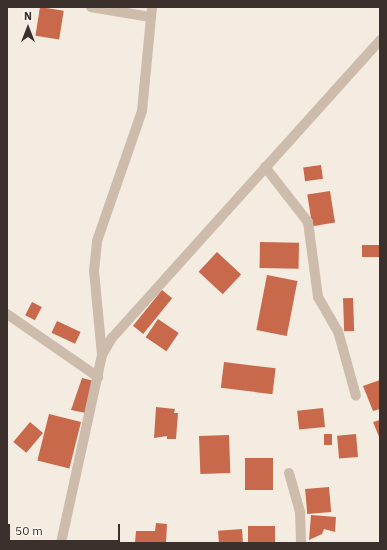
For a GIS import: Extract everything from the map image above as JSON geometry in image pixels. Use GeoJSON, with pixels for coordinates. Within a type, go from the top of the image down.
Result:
{"type":"FeatureCollection","features":[{"type":"Feature","properties":{"kind":"street"},"geometry":{"type":"LineString","coordinates":[[61,543],[102,355],[94,271],[97,241],[107,205],[142,111],[151,38],[151,12],[91,7]]}},
{"type":"Feature","properties":{"kind":"street"},"geometry":{"type":"LineString","coordinates":[[102,355],[112,338],[380,40]]}},
{"type":"Feature","properties":{"kind":"street"},"geometry":{"type":"LineString","coordinates":[[265,167],[308,222],[318,297],[338,331],[356,396]]}},
{"type":"Feature","properties":{"kind":"street"},"geometry":{"type":"LineString","coordinates":[[7,314],[98,377]]}},
{"type":"Feature","properties":{"kind":"street"},"geometry":{"type":"LineString","coordinates":[[289,473],[300,512],[301,543]]}},
{"type":"Feature","properties":{"kind":"building"},"geometry":{"type":"Polygon","coordinates":[[[40,7],[64,11],[59,39],[35,36],[40,7]]]}},
{"type":"Feature","properties":{"kind":"building"},"geometry":{"type":"Polygon","coordinates":[[[321,165],[323,179],[305,181],[303,168],[321,165]]]}},
{"type":"Feature","properties":{"kind":"building"},"geometry":{"type":"Polygon","coordinates":[[[330,191],[335,223],[312,226],[307,195],[330,191]]]}},
{"type":"Feature","properties":{"kind":"building"},"geometry":{"type":"Polygon","coordinates":[[[260,242],[299,243],[299,269],[260,268],[260,242]]]}},
{"type":"Feature","properties":{"kind":"building"},"geometry":{"type":"Polygon","coordinates":[[[362,245],[380,245],[380,257],[362,257],[362,245]]]}},
{"type":"Feature","properties":{"kind":"building"},"geometry":{"type":"Polygon","coordinates":[[[217,252],[241,275],[223,294],[199,272],[217,252]]]}},
{"type":"Feature","properties":{"kind":"building"},"geometry":{"type":"Polygon","coordinates":[[[267,275],[297,281],[287,336],[256,330],[267,275]]]}},
{"type":"Feature","properties":{"kind":"building"},"geometry":{"type":"Polygon","coordinates":[[[162,290],[172,298],[143,334],[133,326],[162,290]]]}},
{"type":"Feature","properties":{"kind":"building"},"geometry":{"type":"Polygon","coordinates":[[[343,298],[353,298],[354,331],[344,331],[343,298]]]}},
{"type":"Feature","properties":{"kind":"building"},"geometry":{"type":"Polygon","coordinates":[[[32,302],[42,307],[35,320],[25,315],[32,302]]]}},
{"type":"Feature","properties":{"kind":"building"},"geometry":{"type":"Polygon","coordinates":[[[158,319],[179,333],[166,351],[146,337],[158,319]]]}},
{"type":"Feature","properties":{"kind":"building"},"geometry":{"type":"Polygon","coordinates":[[[57,321],[81,332],[75,344],[52,333],[57,321]]]}},
{"type":"Feature","properties":{"kind":"building"},"geometry":{"type":"Polygon","coordinates":[[[224,362],[276,368],[272,394],[221,388],[224,362]]]}},
{"type":"Feature","properties":{"kind":"building"},"geometry":{"type":"Polygon","coordinates":[[[82,378],[94,381],[86,413],[71,410],[82,378]]]}},
{"type":"Feature","properties":{"kind":"building"},"geometry":{"type":"Polygon","coordinates":[[[380,380],[380,409],[373,411],[363,386],[380,380]]]}},
{"type":"Feature","properties":{"kind":"building"},"geometry":{"type":"Polygon","coordinates":[[[156,407],[175,409],[174,413],[178,413],[176,439],[167,439],[167,436],[154,438],[156,407]]]}},
{"type":"Feature","properties":{"kind":"building"},"geometry":{"type":"Polygon","coordinates":[[[323,408],[325,427],[299,430],[297,411],[323,408]]]}},
{"type":"Feature","properties":{"kind":"building"},"geometry":{"type":"Polygon","coordinates":[[[49,414],[81,422],[69,469],[37,461],[49,414]]]}},
{"type":"Feature","properties":{"kind":"building"},"geometry":{"type":"Polygon","coordinates":[[[380,420],[380,439],[373,422],[380,420]]]}},
{"type":"Feature","properties":{"kind":"building"},"geometry":{"type":"Polygon","coordinates":[[[30,422],[43,433],[26,453],[13,442],[30,422]]]}},
{"type":"Feature","properties":{"kind":"building"},"geometry":{"type":"Polygon","coordinates":[[[324,434],[332,434],[332,445],[324,445],[324,434]]]}},
{"type":"Feature","properties":{"kind":"building"},"geometry":{"type":"Polygon","coordinates":[[[356,434],[358,457],[339,459],[337,436],[356,434]]]}},
{"type":"Feature","properties":{"kind":"building"},"geometry":{"type":"Polygon","coordinates":[[[229,435],[230,473],[200,474],[199,436],[229,435]]]}},
{"type":"Feature","properties":{"kind":"building"},"geometry":{"type":"Polygon","coordinates":[[[245,458],[273,458],[273,490],[245,490],[245,458]]]}},
{"type":"Feature","properties":{"kind":"building"},"geometry":{"type":"Polygon","coordinates":[[[329,487],[331,512],[307,514],[305,489],[329,487]]]}},
{"type":"Feature","properties":{"kind":"building"},"geometry":{"type":"Polygon","coordinates":[[[311,515],[336,517],[335,532],[324,529],[322,534],[309,540],[311,515]]]}},
{"type":"Feature","properties":{"kind":"building"},"geometry":{"type":"Polygon","coordinates":[[[156,523],[167,524],[166,543],[135,543],[136,531],[155,531],[156,523]]]}},
{"type":"Feature","properties":{"kind":"building"},"geometry":{"type":"Polygon","coordinates":[[[248,526],[275,526],[275,543],[248,543],[248,526]]]}},
{"type":"Feature","properties":{"kind":"building"},"geometry":{"type":"Polygon","coordinates":[[[242,529],[243,543],[219,543],[218,531],[242,529]]]}}]}
